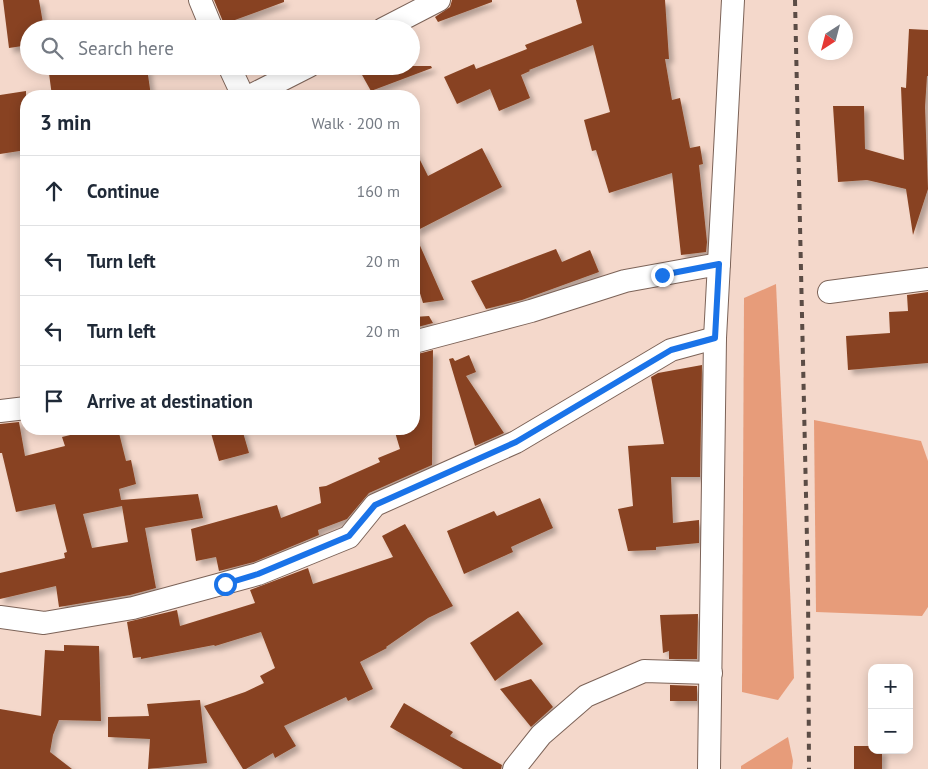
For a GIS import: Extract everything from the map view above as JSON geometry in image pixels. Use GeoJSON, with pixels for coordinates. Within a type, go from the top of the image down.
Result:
{"type":"FeatureCollection","features":[{"type":"Feature","properties":{"kind":"street"},"geometry":{"type":"LineString","coordinates":[[200,0],[208,20]]}},
{"type":"Feature","properties":{"kind":"street"},"geometry":{"type":"LineString","coordinates":[[400,20],[439,0]]}},
{"type":"Feature","properties":{"kind":"street"},"geometry":{"type":"LineString","coordinates":[[709,769],[715,338],[733,0]]}},
{"type":"Feature","properties":{"kind":"street"},"geometry":{"type":"LineString","coordinates":[[233,75],[240,90]]}},
{"type":"Feature","properties":{"kind":"street"},"geometry":{"type":"LineString","coordinates":[[262,90],[291,75]]}},
{"type":"Feature","properties":{"kind":"street"},"geometry":{"type":"LineString","coordinates":[[420,340],[531,311],[624,282],[719,264]]}},
{"type":"Feature","properties":{"kind":"street"},"geometry":{"type":"LineString","coordinates":[[829,292],[928,278]]}},
{"type":"Feature","properties":{"kind":"street"},"geometry":{"type":"LineString","coordinates":[[0,617],[44,623],[133,608],[258,574],[349,536],[375,505],[516,442],[671,350],[715,338]]}},
{"type":"Feature","properties":{"kind":"street"},"geometry":{"type":"LineString","coordinates":[[0,411],[20,409]]}},
{"type":"Feature","properties":{"kind":"street"},"geometry":{"type":"LineString","coordinates":[[514,769],[542,735],[586,696],[644,671],[711,672]]}},
{"type":"Feature","properties":{"kind":"shaded area"},"geometry":{"type":"Polygon","coordinates":[[[776,284],[794,678],[778,700],[742,692],[744,298],[776,284]]]}},
{"type":"Feature","properties":{"kind":"shaded area"},"geometry":{"type":"Polygon","coordinates":[[[814,420],[921,441],[928,461],[928,607],[922,616],[816,612],[814,420]]]}},
{"type":"Feature","properties":{"kind":"shaded area"},"geometry":{"type":"Polygon","coordinates":[[[788,737],[793,761],[792,769],[741,769],[741,766],[788,737]]]}},
{"type":"Feature","properties":{"kind":"building"},"geometry":{"type":"Polygon","coordinates":[[[3,0],[39,0],[42,20],[20,20],[20,46],[9,48],[3,0]]]}},
{"type":"Feature","properties":{"kind":"building"},"geometry":{"type":"Polygon","coordinates":[[[214,0],[284,0],[284,2],[235,20],[222,20],[214,0]]]}},
{"type":"Feature","properties":{"kind":"building"},"geometry":{"type":"Polygon","coordinates":[[[452,0],[492,0],[492,2],[438,22],[435,17],[450,7],[452,0]]]}},
{"type":"Feature","properties":{"kind":"building"},"geometry":{"type":"Polygon","coordinates":[[[576,0],[665,0],[669,59],[665,59],[672,100],[680,98],[690,148],[700,146],[703,164],[699,165],[707,242],[706,252],[681,255],[672,173],[609,193],[596,150],[592,151],[584,120],[610,112],[593,45],[529,70],[521,75],[530,98],[499,111],[490,89],[457,104],[444,77],[474,64],[476,69],[527,49],[525,45],[582,23],[576,0]]]}},
{"type":"Feature","properties":{"kind":"building"},"geometry":{"type":"Polygon","coordinates":[[[909,29],[928,30],[928,76],[925,107],[928,189],[913,235],[906,189],[867,180],[838,182],[833,106],[864,106],[865,149],[904,160],[901,87],[906,88],[909,29]]]}},
{"type":"Feature","properties":{"kind":"building"},"geometry":{"type":"Polygon","coordinates":[[[420,66],[431,66],[432,68],[420,73],[420,66]]]}},
{"type":"Feature","properties":{"kind":"building"},"geometry":{"type":"Polygon","coordinates":[[[49,75],[148,75],[150,90],[51,90],[49,75]]]}},
{"type":"Feature","properties":{"kind":"building"},"geometry":{"type":"Polygon","coordinates":[[[362,75],[413,75],[374,90],[370,90],[362,75]]]}},
{"type":"Feature","properties":{"kind":"building"},"geometry":{"type":"Polygon","coordinates":[[[20,92],[20,151],[0,154],[0,95],[20,92]]]}},
{"type":"Feature","properties":{"kind":"building"},"geometry":{"type":"Polygon","coordinates":[[[482,148],[502,187],[420,229],[420,160],[428,176],[482,148]]]}},
{"type":"Feature","properties":{"kind":"building"},"geometry":{"type":"Polygon","coordinates":[[[420,246],[444,300],[423,303],[420,293],[420,246]]]}},
{"type":"Feature","properties":{"kind":"building"},"geometry":{"type":"Polygon","coordinates":[[[556,249],[562,262],[590,250],[599,272],[522,300],[486,309],[471,281],[556,249]]]}},
{"type":"Feature","properties":{"kind":"building"},"geometry":{"type":"Polygon","coordinates":[[[928,292],[928,363],[848,370],[846,336],[890,333],[889,312],[908,311],[907,295],[928,292]]]}},
{"type":"Feature","properties":{"kind":"building"},"geometry":{"type":"Polygon","coordinates":[[[429,316],[433,323],[420,326],[420,317],[429,316]]]}},
{"type":"Feature","properties":{"kind":"building"},"geometry":{"type":"Polygon","coordinates":[[[433,350],[432,465],[369,493],[347,519],[318,530],[319,535],[254,562],[219,571],[216,557],[196,561],[191,529],[277,505],[281,518],[321,503],[319,487],[326,486],[380,462],[378,458],[400,449],[396,435],[420,435],[420,353],[433,350]]]}},
{"type":"Feature","properties":{"kind":"building"},"geometry":{"type":"Polygon","coordinates":[[[469,355],[476,372],[466,376],[504,433],[475,446],[449,359],[453,358],[455,361],[469,355]]]}},
{"type":"Feature","properties":{"kind":"building"},"geometry":{"type":"Polygon","coordinates":[[[702,365],[700,477],[671,477],[673,523],[699,520],[699,543],[656,547],[656,550],[628,551],[618,509],[633,506],[628,446],[664,444],[651,377],[658,373],[702,365]]]}},
{"type":"Feature","properties":{"kind":"building"},"geometry":{"type":"Polygon","coordinates":[[[19,422],[25,456],[65,446],[62,437],[70,435],[120,435],[126,461],[131,460],[136,484],[119,489],[121,500],[198,494],[203,518],[145,528],[156,588],[130,595],[59,607],[56,586],[0,599],[0,573],[65,558],[64,553],[67,552],[55,504],[16,512],[2,453],[0,453],[0,424],[19,422]],[[122,506],[83,514],[92,548],[128,542],[122,506]]]}},
{"type":"Feature","properties":{"kind":"building"},"geometry":{"type":"Polygon","coordinates":[[[212,435],[244,435],[249,453],[219,461],[212,435]]]}},
{"type":"Feature","properties":{"kind":"building"},"geometry":{"type":"Polygon","coordinates":[[[540,498],[553,528],[511,547],[513,552],[464,574],[447,531],[494,511],[497,516],[540,498]]]}},
{"type":"Feature","properties":{"kind":"building"},"geometry":{"type":"Polygon","coordinates":[[[405,524],[453,606],[428,618],[387,648],[360,662],[373,689],[348,701],[346,697],[284,726],[296,746],[275,758],[273,753],[243,769],[204,706],[245,692],[264,683],[260,676],[275,668],[261,632],[215,646],[141,659],[141,657],[133,658],[127,622],[177,610],[180,626],[255,603],[250,590],[308,568],[313,584],[393,557],[382,536],[405,524]]]}},
{"type":"Feature","properties":{"kind":"building"},"geometry":{"type":"Polygon","coordinates":[[[518,611],[543,644],[495,681],[470,643],[518,611]]]}},
{"type":"Feature","properties":{"kind":"building"},"geometry":{"type":"Polygon","coordinates":[[[698,614],[697,659],[669,659],[669,651],[663,653],[660,615],[698,614]]]}},
{"type":"Feature","properties":{"kind":"building"},"geometry":{"type":"Polygon","coordinates":[[[64,645],[99,646],[101,721],[59,720],[53,735],[50,752],[72,769],[0,769],[0,709],[41,716],[45,650],[64,651],[64,645]]]}},
{"type":"Feature","properties":{"kind":"building"},"geometry":{"type":"Polygon","coordinates":[[[531,679],[553,707],[531,727],[500,689],[531,679]]]}},
{"type":"Feature","properties":{"kind":"building"},"geometry":{"type":"Polygon","coordinates":[[[670,685],[697,686],[697,701],[670,701],[670,685]]]}},
{"type":"Feature","properties":{"kind":"building"},"geometry":{"type":"Polygon","coordinates":[[[200,700],[207,763],[148,769],[150,739],[108,737],[108,717],[149,716],[147,704],[200,700]]]}},
{"type":"Feature","properties":{"kind":"building"},"geometry":{"type":"Polygon","coordinates":[[[404,703],[453,732],[450,736],[502,765],[501,769],[463,769],[390,727],[404,703]]]}},
{"type":"Feature","properties":{"kind":"building"},"geometry":{"type":"Polygon","coordinates":[[[854,746],[868,746],[868,754],[882,754],[882,769],[854,769],[854,746]]]}},
{"type":"Feature","properties":{"kind":"railway"},"geometry":{"type":"LineString","coordinates":[[795,0],[808,585],[809,769]]}},
{"type":"Feature","properties":{"kind":"route"},"geometry":{"type":"LineString","coordinates":[[225,584],[258,574],[349,536],[375,505],[516,442],[671,350],[715,338],[719,264],[662,275]]}}]}
